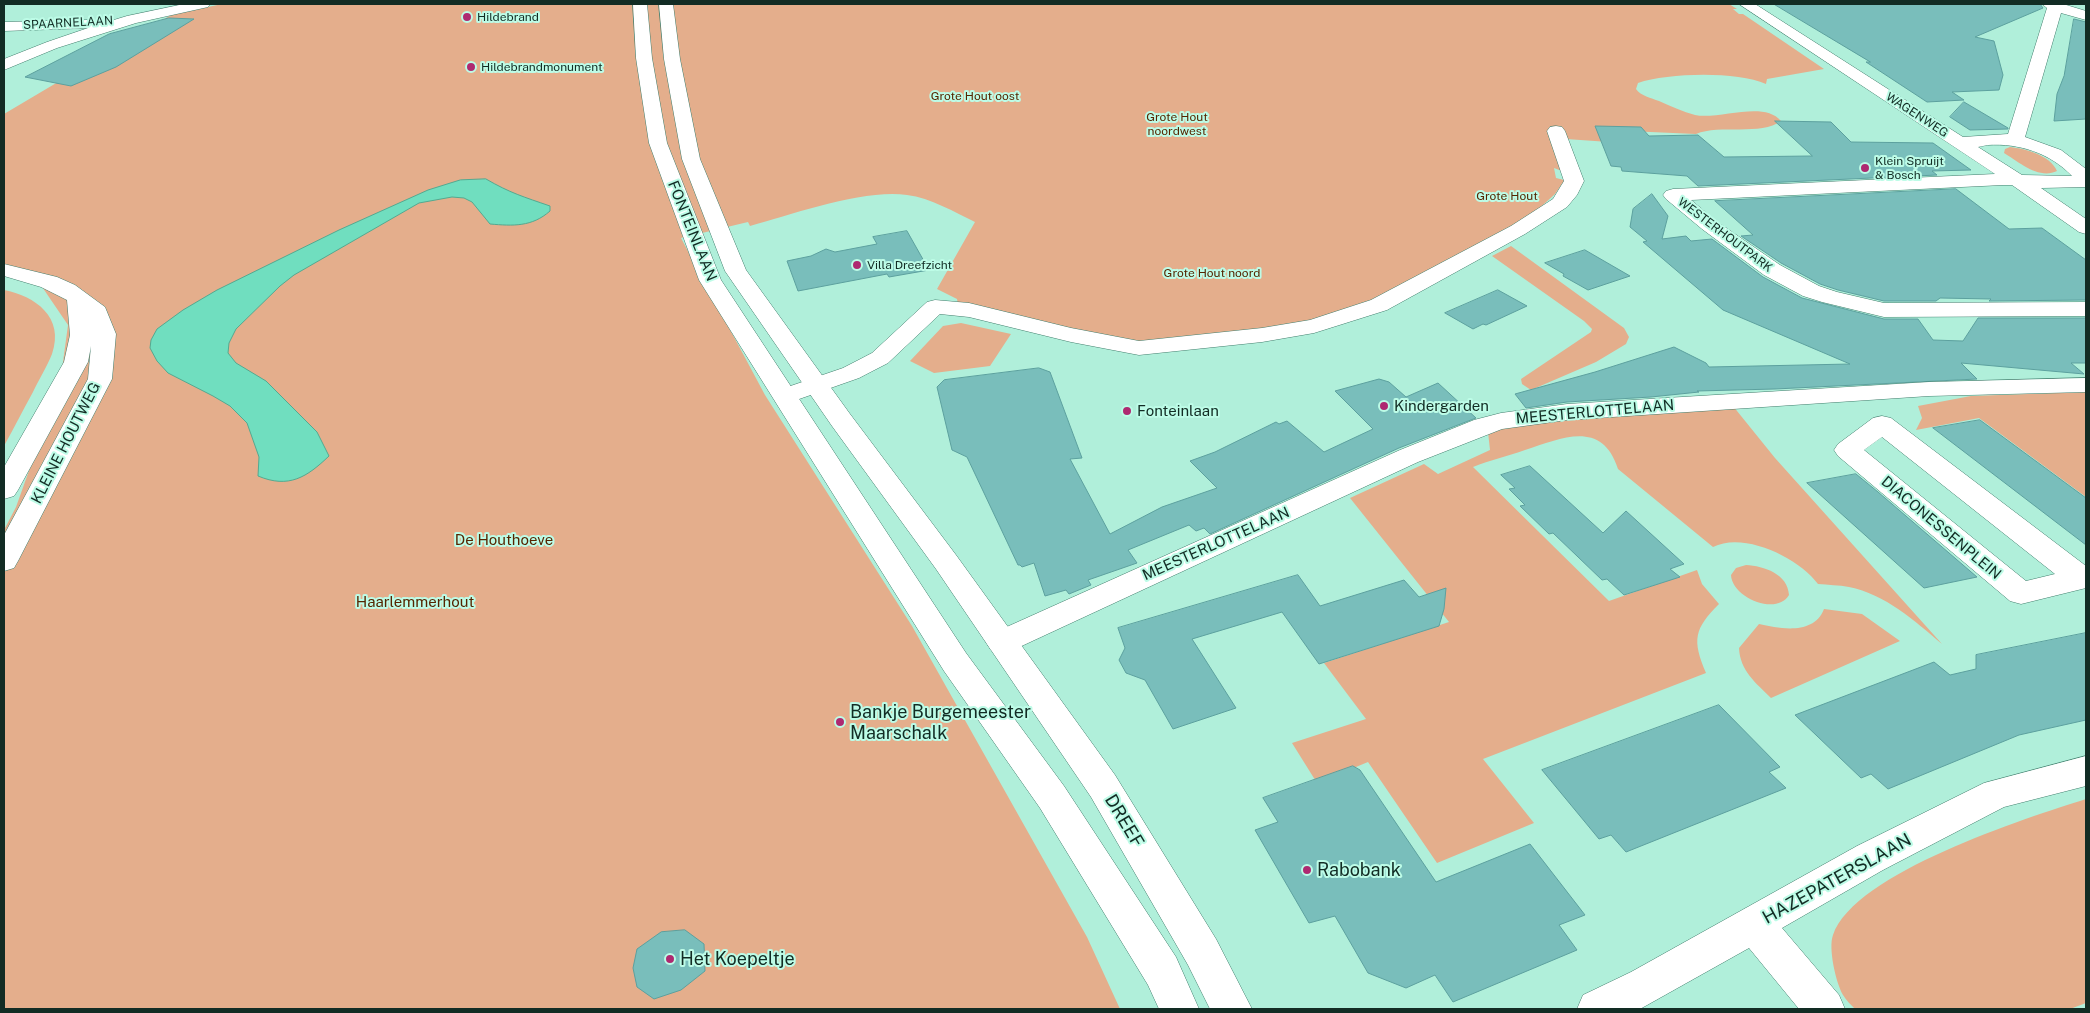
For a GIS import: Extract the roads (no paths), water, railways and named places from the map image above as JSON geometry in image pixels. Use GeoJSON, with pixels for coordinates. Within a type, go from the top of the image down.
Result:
{"type":"FeatureCollection","features":[{"type":"Feature","properties":{"kind":"street"},"geometry":{"type":"LineString","coordinates":[[4,65],[52,45],[132,19],[203,4]]}},
{"type":"Feature","properties":{"kind":"street","name":"FONTEINLAAN"},"geometry":{"type":"LineString","coordinates":[[640,4],[644,58],[658,143],[710,280],[955,662],[1057,804],[1162,970],[1180,1009]]}},
{"type":"Feature","properties":{"kind":"street","name":"FONTEINLAAN"},"geometry":{"type":"LineString","coordinates":[[666,4],[672,59],[691,159],[736,271],[841,420],[946,562],[1015,636]]}},
{"type":"Feature","properties":{"kind":"street","name":"WAGENWEG"},"geometry":{"type":"LineString","coordinates":[[1746,4],[2017,180],[2086,228]]}},
{"type":"Feature","properties":{"kind":"street"},"geometry":{"type":"LineString","coordinates":[[2015,140],[2053,4],[2086,16]]}},
{"type":"Feature","properties":{"kind":"street","name":"SPAARNELAAN"},"geometry":{"type":"LineString","coordinates":[[4,26],[38,26],[132,19]]}},
{"type":"Feature","properties":{"kind":"street"},"geometry":{"type":"LineString","coordinates":[[38,26],[58,33],[58,39],[52,45]]}},
{"type":"Feature","properties":{"kind":"street"},"geometry":{"type":"LineString","coordinates":[[785,396],[852,373],[880,358],[935,307],[970,310],[1071,335],[1139,348],[1262,335],[1314,326],[1350,315],[1379,305],[1419,284],[1518,230],[1560,203],[1567,196],[1574,180],[1556,131]]}},
{"type":"Feature","properties":{"kind":"street"},"geometry":{"type":"LineString","coordinates":[[1959,143],[2015,140],[2043,148],[2081,172],[2085,180],[2040,182],[2017,180]]}},
{"type":"Feature","properties":{"kind":"street"},"geometry":{"type":"LineString","coordinates":[[2066,162],[2086,156]]}},
{"type":"Feature","properties":{"kind":"street","name":"WESTERHOUTPARK"},"geometry":{"type":"LineString","coordinates":[[2017,180],[1673,195],[1709,225],[1772,270],[1805,288],[1830,297],[1884,310],[2086,309]]}},
{"type":"Feature","properties":{"kind":"street","name":"KLEINE HOUTWEG"},"geometry":{"type":"LineString","coordinates":[[4,270],[49,282],[67,290],[97,312],[104,334],[100,379],[4,561]]}},
{"type":"Feature","properties":{"kind":"street","name":"KLEINE HOUTWEG"},"geometry":{"type":"LineString","coordinates":[[6,482],[76,362],[82,335],[78,299]]}},
{"type":"Feature","properties":{"kind":"street","name":"MEESTERLOTTELAAN"},"geometry":{"type":"LineString","coordinates":[[1015,636],[1400,460],[1482,426],[1501,421],[1567,412],[1929,389],[2086,385]]}},
{"type":"Feature","properties":{"kind":"street","name":"DIACONESSENPLEIN"},"geometry":{"type":"LineString","coordinates":[[1882,424],[1882,414],[1929,389]]}},
{"type":"Feature","properties":{"kind":"street","name":"DIACONESSENPLEIN"},"geometry":{"type":"LineString","coordinates":[[1882,424],[1847,450],[2021,593],[2083,578]]}},
{"type":"Feature","properties":{"kind":"street","name":"DIACONESSENPLEIN"},"geometry":{"type":"LineString","coordinates":[[1882,424],[2083,578]]}},
{"type":"Feature","properties":{"kind":"street","name":"DREEF"},"geometry":{"type":"LineString","coordinates":[[1015,636],[1202,952],[1232,1009]]}},
{"type":"Feature","properties":{"kind":"street","name":"HAZEPATERSLAAN"},"geometry":{"type":"LineString","coordinates":[[1597,1009],[1645,986],[1870,858],[1996,794],[2086,770]]}},
{"type":"Feature","properties":{"kind":"street"},"geometry":{"type":"LineString","coordinates":[[1755,925],[1825,1009]]}},
{"type":"Feature","properties":{"kind":"place","name":"Hildebrand"},"geometry":{"type":"Point","coordinates":[467,17]}},
{"type":"Feature","properties":{"kind":"place","name":"Hildebrandmonument"},"geometry":{"type":"Point","coordinates":[471,67]}},
{"type":"Feature","properties":{"kind":"place","name":"Klein Spruijt & Bosch"},"geometry":{"type":"Point","coordinates":[1865,168]}},
{"type":"Feature","properties":{"kind":"place","name":"Villa Dreefzicht"},"geometry":{"type":"Point","coordinates":[857,265]}},
{"type":"Feature","properties":{"kind":"place","name":"Kindergarden"},"geometry":{"type":"Point","coordinates":[1384,406]}},
{"type":"Feature","properties":{"kind":"place","name":"Fonteinlaan"},"geometry":{"type":"Point","coordinates":[1127,411]}},
{"type":"Feature","properties":{"kind":"place","name":"Bankje Burgemeester Maarschalk"},"geometry":{"type":"Point","coordinates":[840,722]}},
{"type":"Feature","properties":{"kind":"place","name":"Rabobank"},"geometry":{"type":"Point","coordinates":[1307,870]}},
{"type":"Feature","properties":{"kind":"place","name":"Het Koepeltje"},"geometry":{"type":"Point","coordinates":[670,959]}},
{"type":"Feature","properties":{"kind":"park label","name":"Grote Hout oost"},"geometry":{"type":"Point","coordinates":[975,96]}},
{"type":"Feature","properties":{"kind":"park label","name":"Grote Hout noordwest"},"geometry":{"type":"Point","coordinates":[1177,124]}},
{"type":"Feature","properties":{"kind":"park label","name":"Grote Hout"},"geometry":{"type":"Point","coordinates":[1507,196]}},
{"type":"Feature","properties":{"kind":"park label","name":"Grote Hout noord"},"geometry":{"type":"Point","coordinates":[1212,273]}},
{"type":"Feature","properties":{"kind":"park label","name":"De Houthoeve"},"geometry":{"type":"Point","coordinates":[504,540]}},
{"type":"Feature","properties":{"kind":"park label","name":"Haarlemmerhout"},"geometry":{"type":"Point","coordinates":[415,602]}}]}
